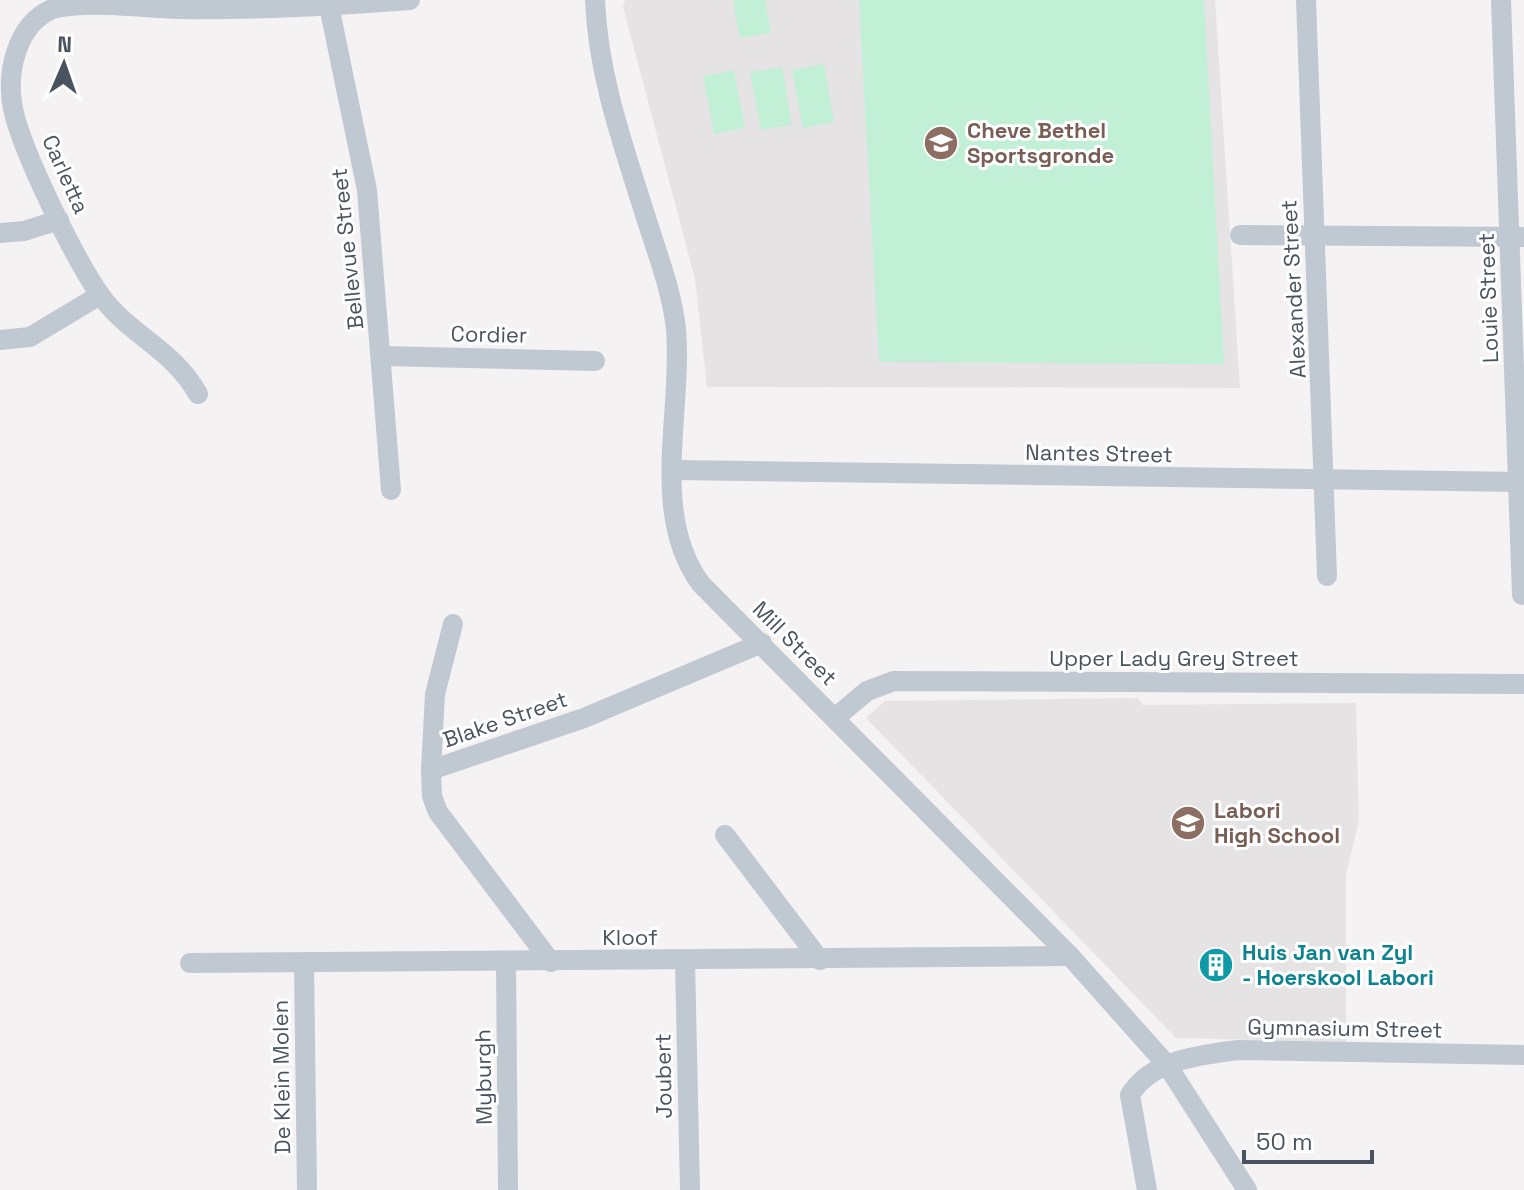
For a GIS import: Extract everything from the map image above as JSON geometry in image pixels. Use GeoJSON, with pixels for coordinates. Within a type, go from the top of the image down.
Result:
{"type":"FeatureCollection","features":[{"type":"Feature","properties":{"kind":"street","name":"Carletta"},"geometry":{"type":"LineString","coordinates":[[198,394],[177,362],[117,315],[100,295],[59,220],[13,109],[11,75],[15,55],[33,21],[55,7],[83,3],[179,9],[329,6],[410,0]]}},
{"type":"Feature","properties":{"kind":"street","name":"Mill Street"},"geometry":{"type":"LineString","coordinates":[[595,0],[604,82],[671,301],[678,371],[674,528],[687,565],[701,584],[1070,956],[1167,1065],[1247,1190]]}},
{"type":"Feature","properties":{"kind":"street","name":"Alexander Street"},"geometry":{"type":"LineString","coordinates":[[1306,0],[1326,480],[1327,576]]}},
{"type":"Feature","properties":{"kind":"street","name":"Louie Street"},"geometry":{"type":"LineString","coordinates":[[1501,0],[1517,237],[1522,595]]}},
{"type":"Feature","properties":{"kind":"street","name":"Bellevue Street"},"geometry":{"type":"LineString","coordinates":[[329,6],[367,190],[391,490]]}},
{"type":"Feature","properties":{"kind":"street"},"geometry":{"type":"LineString","coordinates":[[0,233],[24,231],[59,220]]}},
{"type":"Feature","properties":{"kind":"street"},"geometry":{"type":"LineString","coordinates":[[1240,235],[1517,237]]}},
{"type":"Feature","properties":{"kind":"street"},"geometry":{"type":"LineString","coordinates":[[0,340],[30,337],[100,295]]}},
{"type":"Feature","properties":{"kind":"street","name":"Cordier"},"geometry":{"type":"LineString","coordinates":[[382,356],[595,361]]}},
{"type":"Feature","properties":{"kind":"street","name":"Nantes Street"},"geometry":{"type":"LineString","coordinates":[[674,470],[1522,482]]}},
{"type":"Feature","properties":{"kind":"street"},"geometry":{"type":"LineString","coordinates":[[431,770],[435,694],[453,624]]}},
{"type":"Feature","properties":{"kind":"street","name":"Blake Street"},"geometry":{"type":"LineString","coordinates":[[551,962],[438,812],[432,796],[431,770],[584,718],[762,643]]}},
{"type":"Feature","properties":{"kind":"street","name":"Upper Lady Grey Street"},"geometry":{"type":"LineString","coordinates":[[835,718],[867,691],[894,681],[1524,684]]}},
{"type":"Feature","properties":{"kind":"street"},"geometry":{"type":"LineString","coordinates":[[725,835],[820,960]]}},
{"type":"Feature","properties":{"kind":"street","name":"Kloof"},"geometry":{"type":"LineString","coordinates":[[190,963],[506,963],[1070,956]]}},
{"type":"Feature","properties":{"kind":"street","name":"Joubert"},"geometry":{"type":"LineString","coordinates":[[685,961],[690,1190]]}},
{"type":"Feature","properties":{"kind":"street","name":"Myburgh"},"geometry":{"type":"LineString","coordinates":[[506,963],[508,1190]]}},
{"type":"Feature","properties":{"kind":"street","name":"De Klein Molen"},"geometry":{"type":"LineString","coordinates":[[304,964],[307,1190]]}},
{"type":"Feature","properties":{"kind":"street","name":"Gymnasium Street"},"geometry":{"type":"LineString","coordinates":[[1167,1065],[1194,1056],[1238,1050],[1524,1055]]}},
{"type":"Feature","properties":{"kind":"street"},"geometry":{"type":"LineString","coordinates":[[1147,1190],[1130,1095],[1167,1065]]}},
{"type":"Feature","properties":{"kind":"shaded area","name":"Cheve Bethel Sportsgronde"},"geometry":{"type":"Polygon","coordinates":[[[625,0],[1215,0],[1240,388],[707,387],[695,279],[623,7],[625,0]]]}},
{"type":"Feature","properties":{"kind":"shaded area"},"geometry":{"type":"Polygon","coordinates":[[[1138,698],[1143,705],[1356,703],[1359,820],[1346,875],[1346,1042],[1176,1038],[866,718],[885,701],[1138,698]]]}},
{"type":"Feature","properties":{"kind":"green space"},"geometry":{"type":"Polygon","coordinates":[[[733,0],[765,0],[771,33],[740,38],[733,0]]]}},
{"type":"Feature","properties":{"kind":"green space"},"geometry":{"type":"Polygon","coordinates":[[[859,0],[1204,0],[1224,364],[879,362],[859,0]]]}},
{"type":"Feature","properties":{"kind":"green space"},"geometry":{"type":"Polygon","coordinates":[[[824,64],[834,122],[803,128],[792,70],[824,64]]]}},
{"type":"Feature","properties":{"kind":"green space"},"geometry":{"type":"Polygon","coordinates":[[[782,67],[792,125],[761,130],[750,72],[782,67]]]}},
{"type":"Feature","properties":{"kind":"green space"},"geometry":{"type":"Polygon","coordinates":[[[734,70],[745,128],[714,134],[703,76],[734,70]]]}},
{"type":"Feature","properties":{"kind":"place","name":"Cheve Bethel Sportsgronde"},"geometry":{"type":"Point","coordinates":[941,143]}},
{"type":"Feature","properties":{"kind":"place","name":"Labori High School"},"geometry":{"type":"Point","coordinates":[1188,823]}},
{"type":"Feature","properties":{"kind":"place","name":"Huis Jan van Zyl - Hoerskool Labori"},"geometry":{"type":"Point","coordinates":[1216,965]}}]}
